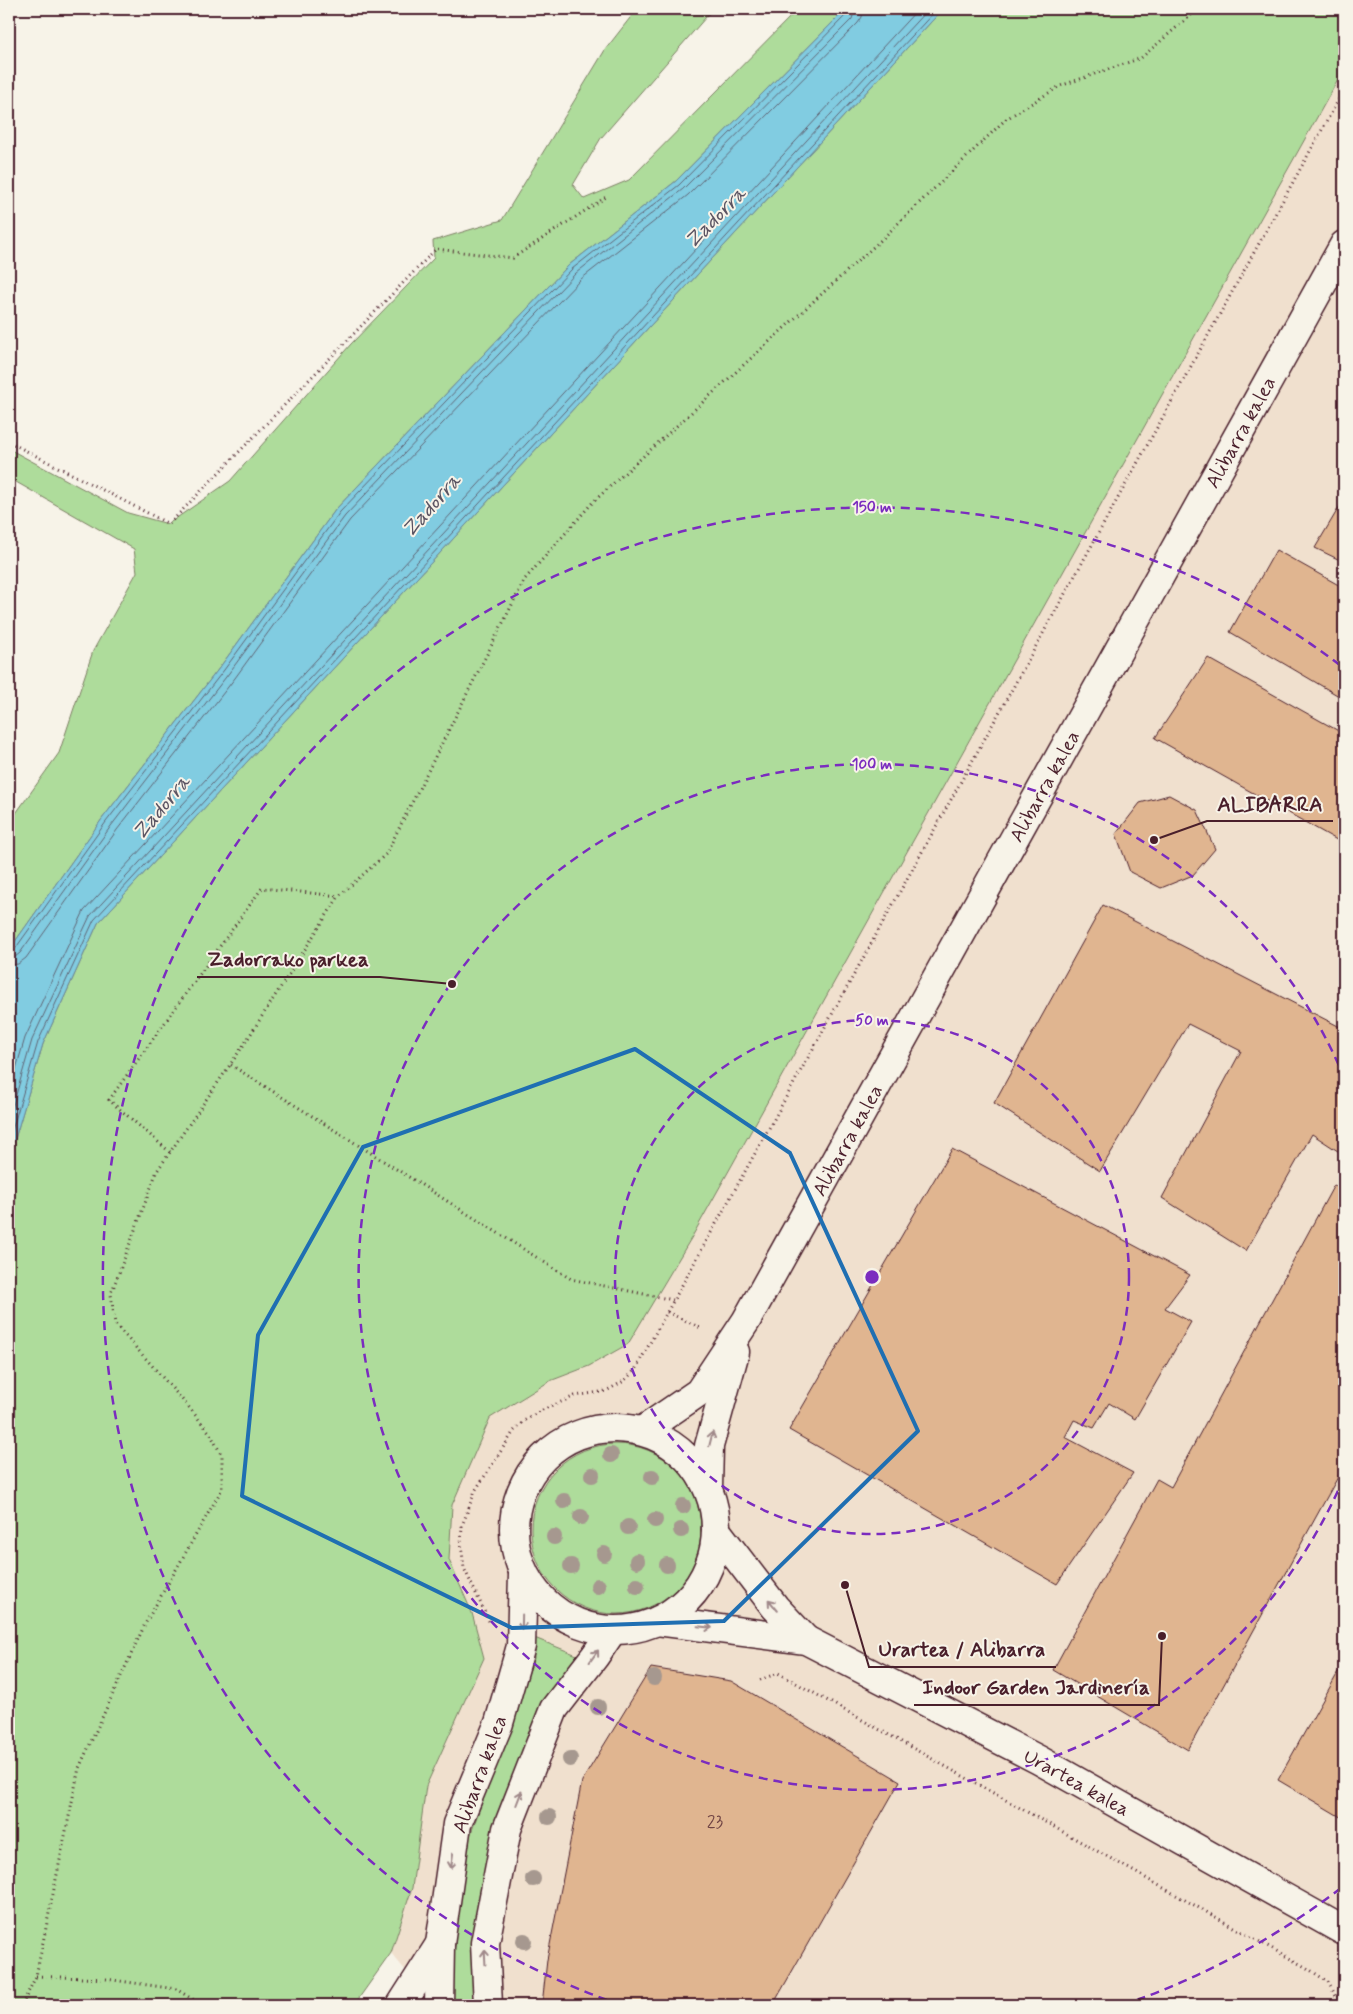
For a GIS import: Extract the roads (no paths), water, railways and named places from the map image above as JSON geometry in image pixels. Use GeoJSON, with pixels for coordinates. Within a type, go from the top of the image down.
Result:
{"type":"FeatureCollection","features":[{"type":"Feature","properties":{"kind":"street","name":"Alibarra kalea"},"geometry":{"type":"LineString","coordinates":[[642,1431],[699,1392],[742,1326],[1344,245]]}},
{"type":"Feature","properties":{"kind":"street","name":"Alibarra kalea"},"geometry":{"type":"LineString","coordinates":[[708,1488],[709,1446],[742,1326]]}},
{"type":"Feature","properties":{"kind":"street"},"geometry":{"type":"LineString","coordinates":[[613,1427],[642,1431],[669,1443],[692,1463],[708,1488],[714,1509],[716,1530],[709,1568],[688,1600],[656,1622],[635,1629],[612,1631],[576,1623],[545,1603],[523,1574],[514,1546],[513,1517],[521,1489],[536,1464],[558,1445],[584,1432],[613,1427]]}},
{"type":"Feature","properties":{"kind":"street","name":"Urartea kalea"},"geometry":{"type":"LineString","coordinates":[[716,1530],[775,1607],[806,1640],[1039,1760],[1344,1931]]}},
{"type":"Feature","properties":{"kind":"street","name":"Alibarra kalea"},"geometry":{"type":"LineString","coordinates":[[439,2005],[440,1944],[457,1824],[499,1723],[522,1646],[523,1574]]}},
{"type":"Feature","properties":{"kind":"street","name":"Urartea kalea"},"geometry":{"type":"LineString","coordinates":[[656,1622],[806,1640]]}},
{"type":"Feature","properties":{"kind":"street"},"geometry":{"type":"LineString","coordinates":[[488,2005],[484,1943],[507,1829],[554,1709],[612,1631]]}},
{"type":"Feature","properties":{"kind":"street"},"geometry":{"type":"LineString","coordinates":[[401,2005],[440,1944]]}},
{"type":"Feature","properties":{"kind":"water","name":"Zadorra"},"geometry":{"type":"Polygon","coordinates":[[[846,9],[943,9],[98,923],[43,1044],[9,1159],[9,950],[102,819],[220,667],[336,509],[569,265],[676,181],[846,9]]]}},
{"type":"Feature","properties":{"kind":"place","name":"ALIBARRA"},"geometry":{"type":"Point","coordinates":[1154,840]}},
{"type":"Feature","properties":{"kind":"place","name":"Zadorrako parkea"},"geometry":{"type":"Point","coordinates":[452,984]}},
{"type":"Feature","properties":{"kind":"place","name":"Urartea / Alibarra"},"geometry":{"type":"Point","coordinates":[845,1585]}},
{"type":"Feature","properties":{"kind":"place","name":"Indoor Garden Jardinería"},"geometry":{"type":"Point","coordinates":[1162,1636]}}]}
